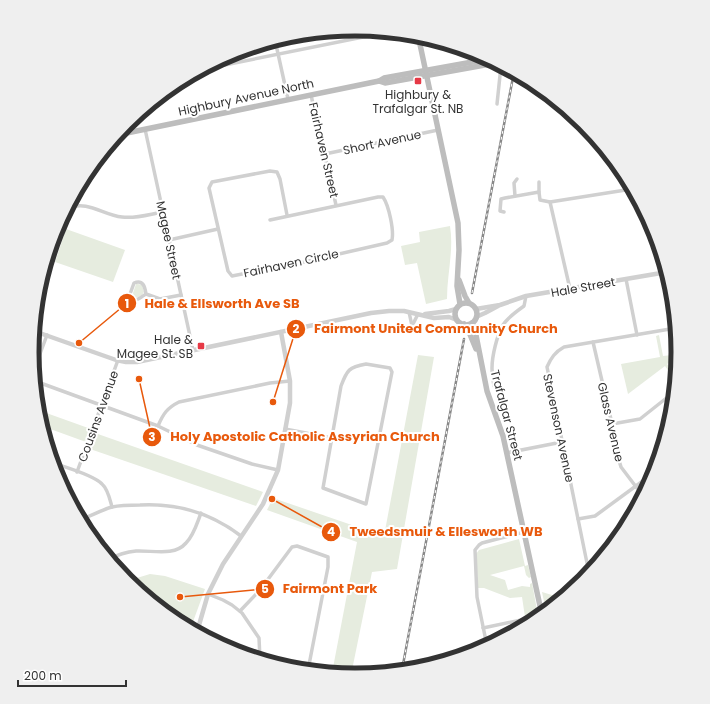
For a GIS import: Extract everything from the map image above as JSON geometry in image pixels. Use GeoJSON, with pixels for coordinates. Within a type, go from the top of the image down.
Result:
{"type":"FeatureCollection","features":[{"type":"Feature","properties":{"kind":"main road"},"geometry":{"type":"LineString","coordinates":[[420,43],[458,223],[459,250],[457,286],[458,306],[455,314],[457,320],[464,324],[472,323],[476,317],[476,309],[469,303],[465,296],[458,275]]}},
{"type":"Feature","properties":{"kind":"main road","name":"Highbury Avenue North"},"geometry":{"type":"LineString","coordinates":[[379,82],[384,78],[426,70],[483,63]]}},
{"type":"Feature","properties":{"kind":"main road","name":"Highbury Avenue North"},"geometry":{"type":"LineString","coordinates":[[129,132],[311,95],[379,82],[385,83],[427,76],[484,64]]}},
{"type":"Feature","properties":{"kind":"main road"},"geometry":{"type":"LineString","coordinates":[[458,306],[469,303]]}},
{"type":"Feature","properties":{"kind":"main road","name":"Trafalgar Street"},"geometry":{"type":"LineString","coordinates":[[472,323],[486,391],[503,436],[540,609]]}},
{"type":"Feature","properties":{"kind":"main road","name":"Trafalgar Street"},"geometry":{"type":"LineString","coordinates":[[464,324],[469,332],[481,362]]}},
{"type":"Feature","properties":{"kind":"street"},"geometry":{"type":"LineString","coordinates":[[222,66],[366,37]]}},
{"type":"Feature","properties":{"kind":"street"},"geometry":{"type":"LineString","coordinates":[[276,46],[288,100]]}},
{"type":"Feature","properties":{"kind":"street"},"geometry":{"type":"LineString","coordinates":[[497,104],[500,72]]}},
{"type":"Feature","properties":{"kind":"street","name":"Fairhaven Street"},"geometry":{"type":"LineString","coordinates":[[311,95],[336,205]]}},
{"type":"Feature","properties":{"kind":"street","name":"Magee Street"},"geometry":{"type":"LineString","coordinates":[[145,129],[193,350]]}},
{"type":"Feature","properties":{"kind":"street","name":"Short Avenue"},"geometry":{"type":"LineString","coordinates":[[325,154],[438,130]]}},
{"type":"Feature","properties":{"kind":"street","name":"Fairhaven Circle"},"geometry":{"type":"LineString","coordinates":[[270,171],[277,172],[280,179],[287,215],[336,205],[383,197],[386,202],[393,234],[392,240],[387,243],[304,262],[232,276],[228,271],[209,188],[212,182],[218,180],[270,171]]}},
{"type":"Feature","properties":{"kind":"street"},"geometry":{"type":"LineString","coordinates":[[515,196],[514,183],[518,179]]}},
{"type":"Feature","properties":{"kind":"street"},"geometry":{"type":"LineString","coordinates":[[539,182],[540,200],[550,202],[626,189]]}},
{"type":"Feature","properties":{"kind":"street"},"geometry":{"type":"LineString","coordinates":[[504,212],[500,211],[499,209],[501,199],[539,192]]}},
{"type":"Feature","properties":{"kind":"street"},"geometry":{"type":"LineString","coordinates":[[550,202],[570,289]]}},
{"type":"Feature","properties":{"kind":"street"},"geometry":{"type":"LineString","coordinates":[[75,206],[81,205],[121,217],[131,218],[163,212]]}},
{"type":"Feature","properties":{"kind":"street"},"geometry":{"type":"LineString","coordinates":[[270,220],[287,215]]}},
{"type":"Feature","properties":{"kind":"street"},"geometry":{"type":"LineString","coordinates":[[169,240],[218,229]]}},
{"type":"Feature","properties":{"kind":"street","name":"Hale Street"},"geometry":{"type":"LineString","coordinates":[[476,309],[500,305],[526,296],[661,273]]}},
{"type":"Feature","properties":{"kind":"street"},"geometry":{"type":"LineString","coordinates":[[626,279],[637,335]]}},
{"type":"Feature","properties":{"kind":"street"},"geometry":{"type":"LineString","coordinates":[[138,281],[142,282],[144,284],[146,294],[139,299],[135,300],[132,298],[130,294],[134,283],[138,281]]}},
{"type":"Feature","properties":{"kind":"street"},"geometry":{"type":"LineString","coordinates":[[146,294],[160,299],[181,295]]}},
{"type":"Feature","properties":{"kind":"street"},"geometry":{"type":"LineString","coordinates":[[494,386],[492,368],[494,353],[503,324],[524,306],[526,296]]}},
{"type":"Feature","properties":{"kind":"street","name":"Hale Street"},"geometry":{"type":"LineString","coordinates":[[476,317],[485,314],[500,305]]}},
{"type":"Feature","properties":{"kind":"street"},"geometry":{"type":"LineString","coordinates":[[420,314],[449,312],[458,306]]}},
{"type":"Feature","properties":{"kind":"street"},"geometry":{"type":"LineString","coordinates":[[40,333],[118,360],[138,362],[371,313],[389,311],[409,312],[434,318],[449,317],[457,320]]}},
{"type":"Feature","properties":{"kind":"street"},"geometry":{"type":"LineString","coordinates":[[409,312],[412,326],[417,332]]}},
{"type":"Feature","properties":{"kind":"street"},"geometry":{"type":"LineString","coordinates":[[412,326],[420,314]]}},
{"type":"Feature","properties":{"kind":"street","name":"Stevenson Avenue"},"geometry":{"type":"LineString","coordinates":[[588,564],[547,367],[557,351],[564,347],[670,329]]}},
{"type":"Feature","properties":{"kind":"street"},"geometry":{"type":"LineString","coordinates":[[199,627],[208,594],[223,564],[264,504],[278,470],[290,403],[290,381],[281,332]]}},
{"type":"Feature","properties":{"kind":"street"},"geometry":{"type":"LineString","coordinates":[[39,356],[47,335]]}},
{"type":"Feature","properties":{"kind":"street","name":"Glass Avenue"},"geometry":{"type":"LineString","coordinates":[[593,342],[618,457],[622,467],[639,491]]}},
{"type":"Feature","properties":{"kind":"street","name":"Cousins Avenue"},"geometry":{"type":"LineString","coordinates":[[78,472],[118,360]]}},
{"type":"Feature","properties":{"kind":"street"},"geometry":{"type":"LineString","coordinates":[[366,364],[390,368],[392,372],[366,504],[322,488],[332,438],[341,386],[345,375],[354,366],[366,364]]}},
{"type":"Feature","properties":{"kind":"street"},"geometry":{"type":"LineString","coordinates":[[158,426],[165,412],[171,406],[179,402],[270,383],[290,381]]}},
{"type":"Feature","properties":{"kind":"street"},"geometry":{"type":"LineString","coordinates":[[41,383],[158,426],[197,445],[252,464],[278,470]]}},
{"type":"Feature","properties":{"kind":"street"},"geometry":{"type":"LineString","coordinates":[[612,424],[640,419],[667,397]]}},
{"type":"Feature","properties":{"kind":"street"},"geometry":{"type":"LineString","coordinates":[[285,429],[332,438]]}},
{"type":"Feature","properties":{"kind":"street","name":"Stevenson Avenue"},"geometry":{"type":"LineString","coordinates":[[506,453],[562,442]]}},
{"type":"Feature","properties":{"kind":"street"},"geometry":{"type":"LineString","coordinates":[[60,466],[78,472],[102,484],[107,492],[112,507]]}},
{"type":"Feature","properties":{"kind":"street"},"geometry":{"type":"LineString","coordinates":[[578,519],[595,516],[644,480]]}},
{"type":"Feature","properties":{"kind":"street"},"geometry":{"type":"LineString","coordinates":[[86,518],[112,507],[152,504],[187,508],[221,522],[241,536]]}},
{"type":"Feature","properties":{"kind":"street"},"geometry":{"type":"LineString","coordinates":[[115,557],[134,552],[150,550],[167,552],[177,549],[185,544],[192,535],[201,513]]}},
{"type":"Feature","properties":{"kind":"street"},"geometry":{"type":"LineString","coordinates":[[486,639],[477,597],[475,550],[482,543],[524,532]]}},
{"type":"Feature","properties":{"kind":"street"},"geometry":{"type":"LineString","coordinates":[[240,611],[260,590],[292,547],[297,546],[328,557],[329,562],[309,664]]}},
{"type":"Feature","properties":{"kind":"street"},"geometry":{"type":"LineString","coordinates":[[208,594],[223,600],[240,611],[259,638],[260,653]]}},
{"type":"Feature","properties":{"kind":"street"},"geometry":{"type":"LineString","coordinates":[[483,628],[523,620]]}},
{"type":"Feature","properties":{"kind":"shaded area"},"geometry":{"type":"Polygon","coordinates":[[[450,226],[451,253],[447,299],[426,304],[417,263],[405,265],[401,246],[420,242],[419,232],[450,226]]]}},
{"type":"Feature","properties":{"kind":"shaded area"},"geometry":{"type":"Polygon","coordinates":[[[66,229],[125,250],[113,282],[55,262],[66,229]]]}},
{"type":"Feature","properties":{"kind":"shaded area"},"geometry":{"type":"Polygon","coordinates":[[[136,284],[142,285],[144,292],[141,296],[134,297],[133,293],[136,284]]]}},
{"type":"Feature","properties":{"kind":"shaded area"},"geometry":{"type":"Polygon","coordinates":[[[659,335],[663,356],[671,355],[671,362],[667,364],[670,368],[670,373],[665,366],[628,394],[621,364],[660,357],[656,336],[659,335]]]}},
{"type":"Feature","properties":{"kind":"shaded area"},"geometry":{"type":"Polygon","coordinates":[[[418,355],[434,357],[397,569],[372,572],[352,668],[333,667],[357,542],[267,510],[273,498],[384,536],[418,355]]]}},
{"type":"Feature","properties":{"kind":"shaded area"},"geometry":{"type":"Polygon","coordinates":[[[45,412],[91,429],[86,442],[49,428],[45,412]]]}},
{"type":"Feature","properties":{"kind":"shaded area"},"geometry":{"type":"Polygon","coordinates":[[[95,433],[263,492],[256,506],[90,449],[95,433]]]}},
{"type":"Feature","properties":{"kind":"shaded area"},"geometry":{"type":"Polygon","coordinates":[[[519,539],[525,566],[528,565],[531,577],[529,578],[526,575],[524,566],[490,575],[505,580],[508,590],[522,586],[530,587],[530,584],[532,583],[536,611],[525,617],[522,597],[510,598],[484,588],[478,588],[476,554],[479,550],[519,539]]]}},
{"type":"Feature","properties":{"kind":"shaded area"},"geometry":{"type":"Polygon","coordinates":[[[150,574],[165,576],[205,589],[193,624],[163,603],[135,578],[150,574]]]}},
{"type":"Feature","properties":{"kind":"shaded area"},"geometry":{"type":"Polygon","coordinates":[[[542,592],[556,596],[547,603],[545,605],[542,592]]]}},
{"type":"Feature","properties":{"kind":"railway"},"geometry":{"type":"LineString","coordinates":[[472,293],[513,78]]}},
{"type":"Feature","properties":{"kind":"railway"},"geometry":{"type":"LineString","coordinates":[[403,664],[464,339]]}},
{"type":"Feature","properties":{"kind":"place","name":"Highbury & Trafalgar St. NB"},"geometry":{"type":"Point","coordinates":[418,81]}},
{"type":"Feature","properties":{"kind":"place","name":"Hale & Ellsworth Ave SB"},"geometry":{"type":"Point","coordinates":[79,343]}},
{"type":"Feature","properties":{"kind":"place","name":"Hale & Magee St. SB"},"geometry":{"type":"Point","coordinates":[201,346]}},
{"type":"Feature","properties":{"kind":"place","name":"Holy Apostolic Catholic Assyrian Church"},"geometry":{"type":"Point","coordinates":[139,379]}},
{"type":"Feature","properties":{"kind":"place","name":"Fairmont United Community Church"},"geometry":{"type":"Point","coordinates":[273,402]}},
{"type":"Feature","properties":{"kind":"place","name":"Tweedsmuir & Ellesworth WB"},"geometry":{"type":"Point","coordinates":[272,499]}},
{"type":"Feature","properties":{"kind":"place","name":"Fairmont Park"},"geometry":{"type":"Point","coordinates":[180,597]}}]}
